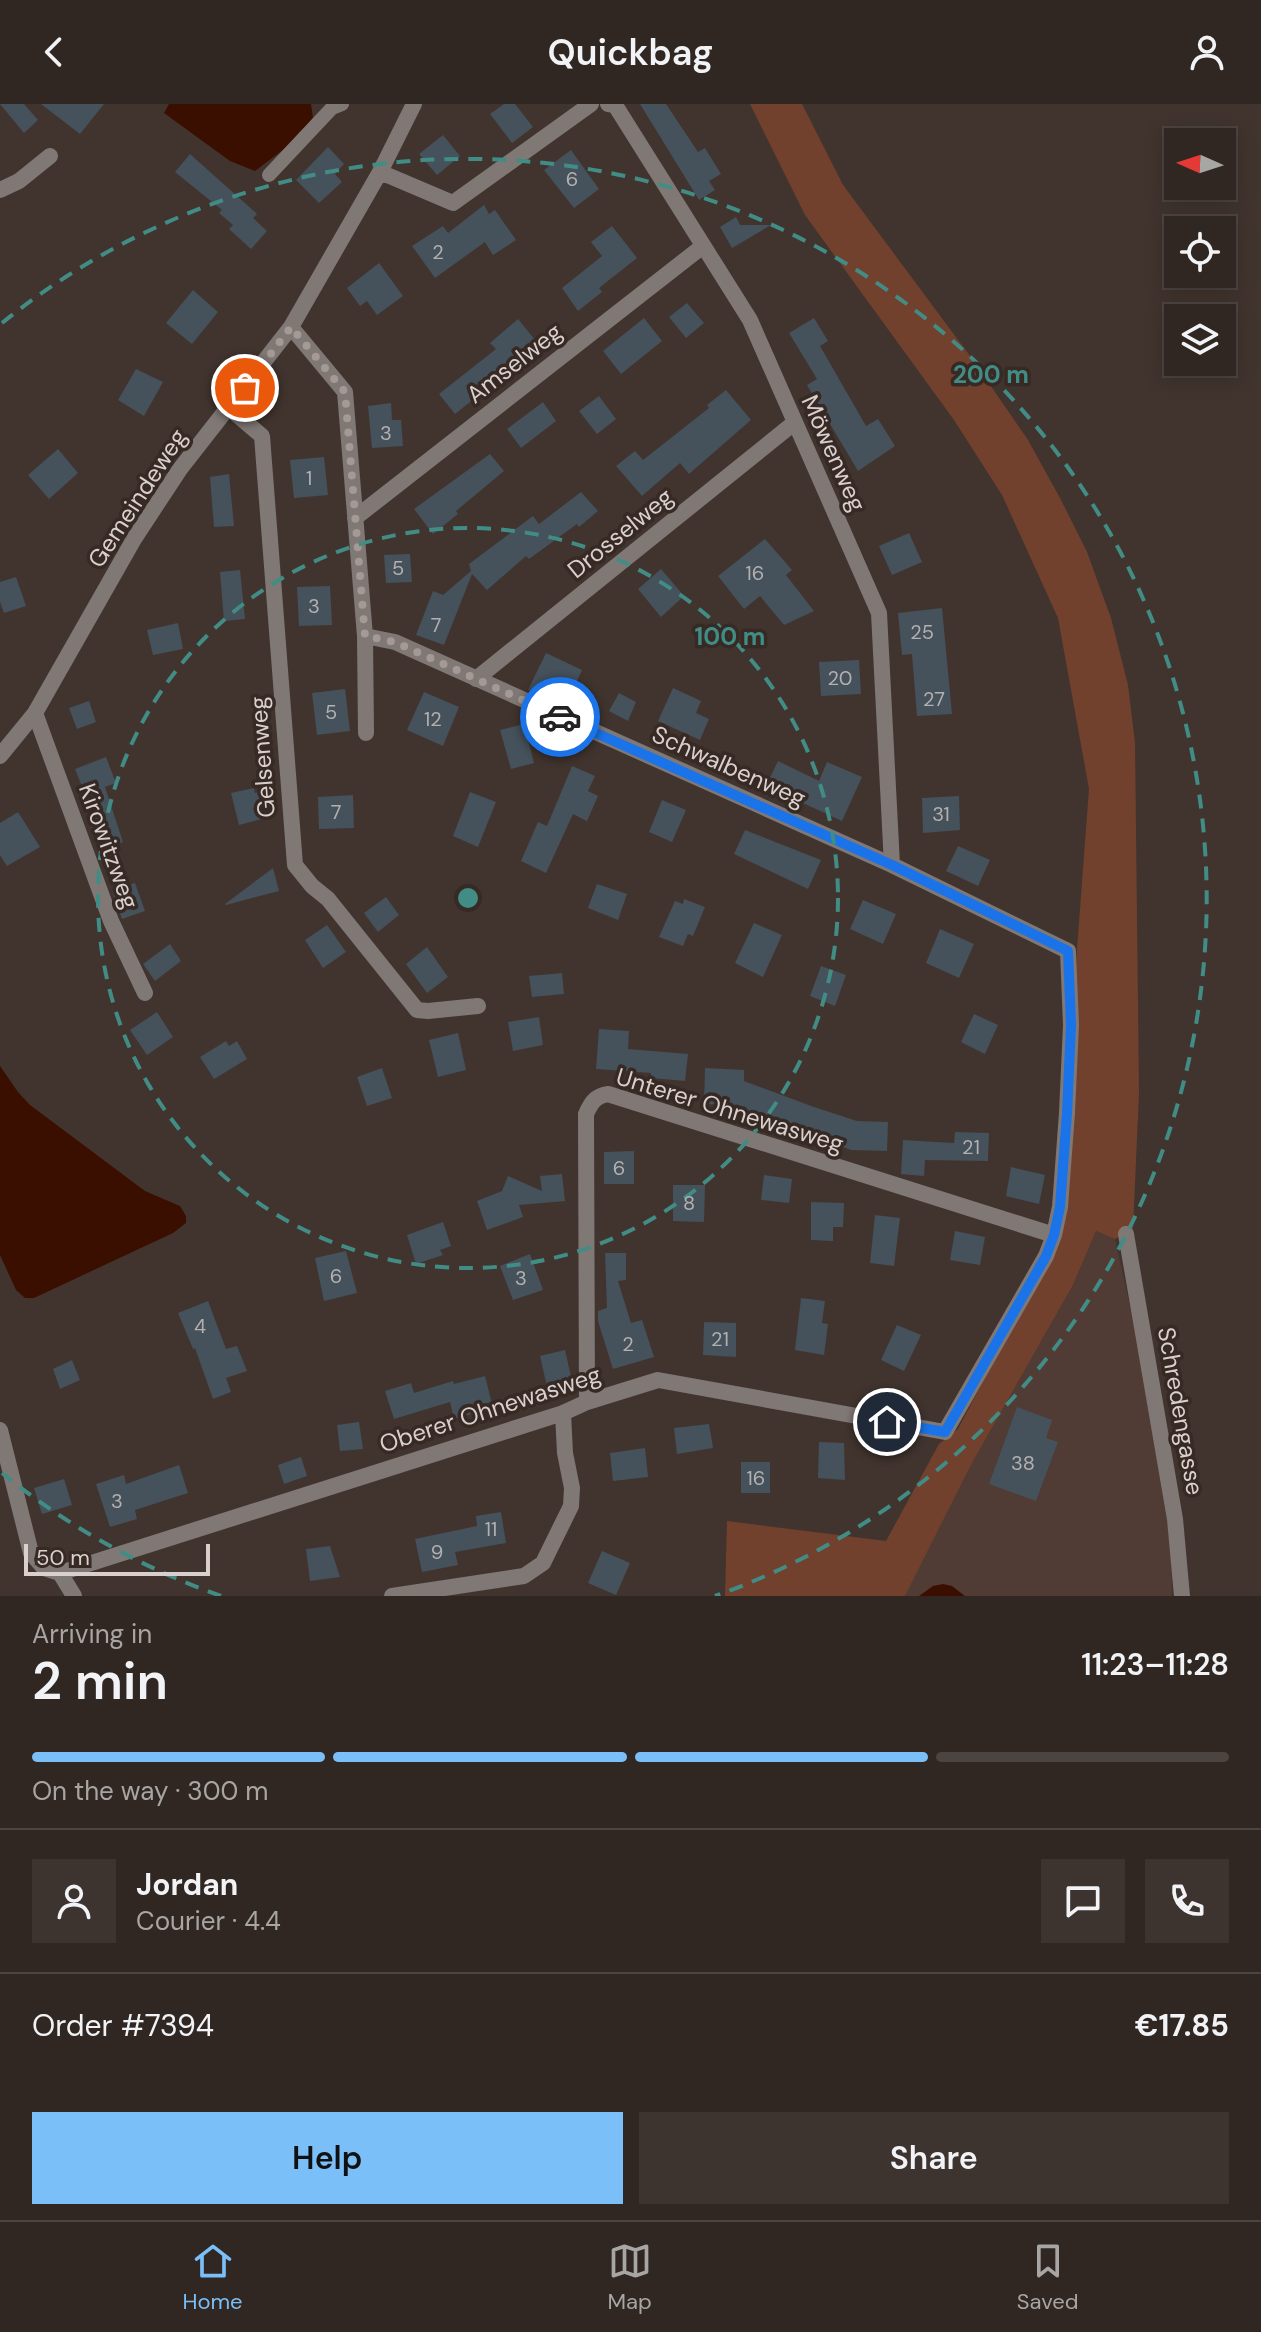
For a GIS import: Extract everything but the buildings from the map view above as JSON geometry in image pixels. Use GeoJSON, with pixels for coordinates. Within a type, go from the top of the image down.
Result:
{"type":"FeatureCollection","features":[{"type":"Feature","properties":{"kind":"street","name":"Gemeindeweg"},"geometry":{"type":"LineString","coordinates":[[0,756],[35,713],[134,539],[180,469],[291,327],[380,172],[414,104]]}},
{"type":"Feature","properties":{"kind":"street"},"geometry":{"type":"LineString","coordinates":[[380,172],[453,203],[591,104]]}},
{"type":"Feature","properties":{"kind":"street","name":"Möwenweg"},"geometry":{"type":"LineString","coordinates":[[608,104],[615,105],[750,320],[879,613],[892,865]]}},
{"type":"Feature","properties":{"kind":"street"},"geometry":{"type":"LineString","coordinates":[[0,190],[19,181],[50,156]]}},
{"type":"Feature","properties":{"kind":"street","name":"Amselweg"},"geometry":{"type":"LineString","coordinates":[[355,518],[703,246]]}},
{"type":"Feature","properties":{"kind":"street"},"geometry":{"type":"LineString","coordinates":[[291,327],[345,392],[365,636],[366,733]]}},
{"type":"Feature","properties":{"kind":"street","name":"Gelsenweg"},"geometry":{"type":"LineString","coordinates":[[229,408],[262,436],[295,865],[312,886],[328,899],[417,1010],[478,1006]]}},
{"type":"Feature","properties":{"kind":"street","name":"Drosselweg"},"geometry":{"type":"LineString","coordinates":[[476,679],[794,423]]}},
{"type":"Feature","properties":{"kind":"street","name":"Schwalbenweg"},"geometry":{"type":"LineString","coordinates":[[365,636],[395,642],[892,865],[1068,951],[1071,1025],[1067,1113],[1060,1207],[1054,1235]]}},
{"type":"Feature","properties":{"kind":"street","name":"Kirowitzweg"},"geometry":{"type":"LineString","coordinates":[[35,713],[111,921],[145,993]]}},
{"type":"Feature","properties":{"kind":"street","name":"Unterer Ohnewasweg"},"geometry":{"type":"LineString","coordinates":[[587,1402],[586,1114],[592,1101],[600,1095],[623,1098],[1054,1235]]}},
{"type":"Feature","properties":{"kind":"street","name":"Schredengasse"},"geometry":{"type":"LineString","coordinates":[[1126,1234],[1175,1519],[1182,1596]]}},
{"type":"Feature","properties":{"kind":"street","name":"Oberer Ohnewasweg"},"geometry":{"type":"LineString","coordinates":[[60,1573],[658,1380],[945,1432],[1046,1256],[1054,1235]]}},
{"type":"Feature","properties":{"kind":"street"},"geometry":{"type":"LineString","coordinates":[[392,1596],[524,1576],[543,1563],[571,1506],[572,1488],[565,1453],[563,1413]]}},
{"type":"Feature","properties":{"kind":"street"},"geometry":{"type":"LineString","coordinates":[[0,1430],[31,1553],[44,1568],[60,1573],[74,1596]]}},
{"type":"Feature","properties":{"kind":"lane"},"geometry":{"type":"LineString","coordinates":[[269,175],[334,105]]}},
{"type":"Feature","properties":{"kind":"shaded area"},"geometry":{"type":"Polygon","coordinates":[[[169,104],[311,104],[313,118],[292,143],[255,171],[230,161],[164,113],[169,104]]]}},
{"type":"Feature","properties":{"kind":"shaded area"},"geometry":{"type":"Polygon","coordinates":[[[750,104],[802,104],[843,185],[973,360],[1028,440],[1087,552],[1111,618],[1128,685],[1135,743],[1139,1092],[1133,1229],[1115,1239],[1096,1231],[1073,1285],[972,1463],[905,1596],[725,1596],[727,1521],[886,1541],[939,1444],[958,1429],[1060,1236],[1068,1194],[1077,949],[1089,789],[1058,618],[1002,495],[954,420],[805,215],[750,104]]]}},
{"type":"Feature","properties":{"kind":"shaded area"},"geometry":{"type":"Polygon","coordinates":[[[0,1066],[30,1105],[145,1191],[180,1206],[186,1223],[173,1233],[34,1298],[25,1298],[16,1290],[0,1255],[0,1066]]]}},
{"type":"Feature","properties":{"kind":"shaded area"},"geometry":{"type":"Polygon","coordinates":[[[1096,1231],[1115,1239],[1143,1364],[1171,1519],[1172,1596],[905,1596],[972,1463],[1073,1285],[1096,1231]]]}},
{"type":"Feature","properties":{"kind":"shaded area"},"geometry":{"type":"Polygon","coordinates":[[[933,1586],[952,1586],[965,1596],[919,1596],[933,1586]]]}},
{"type":"Feature","properties":{"kind":"way so far"},"geometry":{"type":"LineString","coordinates":[[245,388],[291,327],[345,392],[365,636],[395,642],[560,717]]}},
{"type":"Feature","properties":{"kind":"route"},"geometry":{"type":"LineString","coordinates":[[560,717],[892,865],[1068,951],[1071,1025],[1067,1113],[1060,1207],[1046,1256],[945,1432],[887,1422]]}}]}
